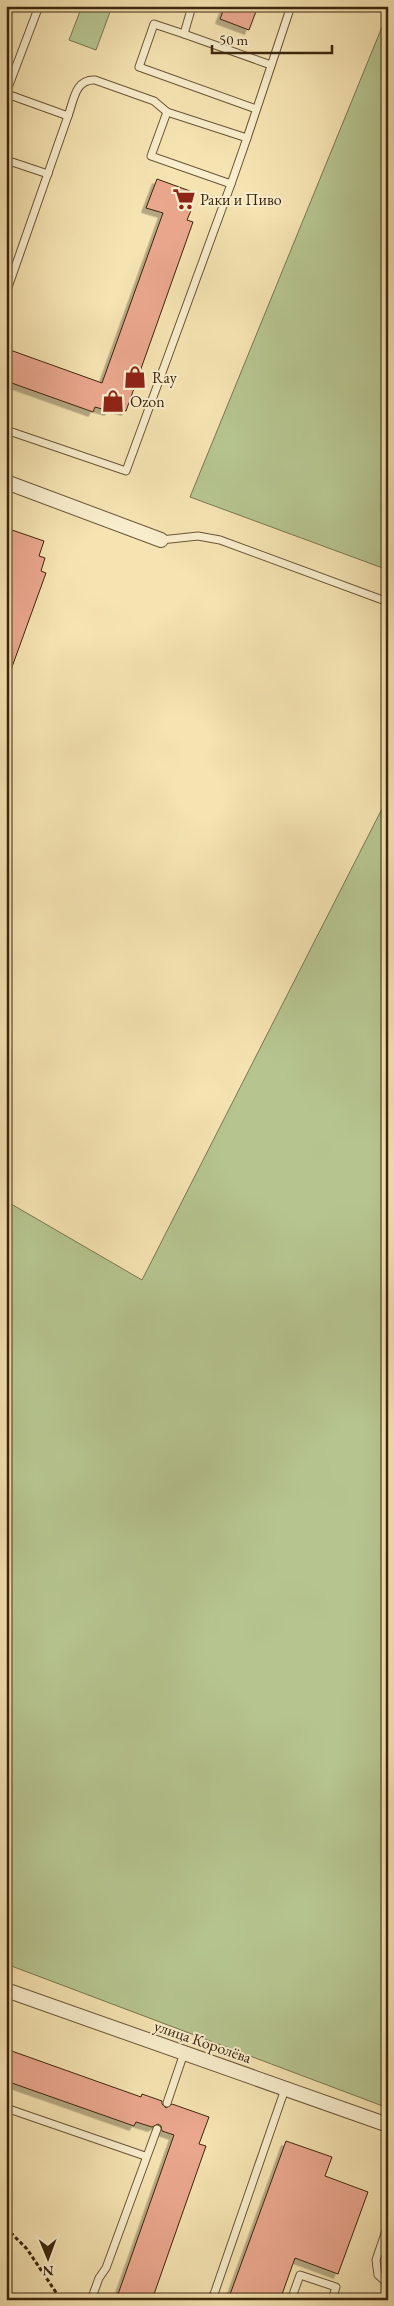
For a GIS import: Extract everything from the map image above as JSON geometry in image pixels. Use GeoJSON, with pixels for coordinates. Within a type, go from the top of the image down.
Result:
{"type":"FeatureCollection","features":[{"type":"Feature","properties":{"kind":"street"},"geometry":{"type":"LineString","coordinates":[[6,482],[160,540]]}},
{"type":"Feature","properties":{"kind":"street","name":"улица Королёва"},"geometry":{"type":"LineString","coordinates":[[6,1990],[388,2125]]}},
{"type":"Feature","properties":{"kind":"lane"},"geometry":{"type":"LineString","coordinates":[[39,6],[7,93],[68,116]]}},
{"type":"Feature","properties":{"kind":"lane"},"geometry":{"type":"LineString","coordinates":[[184,34],[192,6]]}},
{"type":"Feature","properties":{"kind":"lane"},"geometry":{"type":"LineString","coordinates":[[6,430],[126,471],[231,184],[291,6]]}},
{"type":"Feature","properties":{"kind":"lane"},"geometry":{"type":"LineString","coordinates":[[256,109],[139,67],[154,24],[271,65]]}},
{"type":"Feature","properties":{"kind":"lane"},"geometry":{"type":"LineString","coordinates":[[6,293],[68,116],[81,83],[86,79],[95,80],[154,101],[167,112],[246,138]]}},
{"type":"Feature","properties":{"kind":"lane"},"geometry":{"type":"LineString","coordinates":[[167,112],[151,156],[231,184]]}},
{"type":"Feature","properties":{"kind":"lane"},"geometry":{"type":"LineString","coordinates":[[6,160],[48,174]]}},
{"type":"Feature","properties":{"kind":"lane"},"geometry":{"type":"LineString","coordinates":[[160,540],[198,536],[220,540],[388,602]]}},
{"type":"Feature","properties":{"kind":"lane"},"geometry":{"type":"LineString","coordinates":[[167,2102],[184,2053]]}},
{"type":"Feature","properties":{"kind":"lane"},"geometry":{"type":"LineString","coordinates":[[212,2300],[286,2089]]}},
{"type":"Feature","properties":{"kind":"lane"},"geometry":{"type":"LineString","coordinates":[[6,2108],[145,2156]]}},
{"type":"Feature","properties":{"kind":"lane"},"geometry":{"type":"LineString","coordinates":[[91,2300],[99,2278],[106,2268],[156,2129]]}},
{"type":"Feature","properties":{"kind":"lane"},"geometry":{"type":"LineString","coordinates":[[388,2225],[376,2260],[378,2275],[388,2284]]}},
{"type":"Feature","properties":{"kind":"lane"},"geometry":{"type":"LineString","coordinates":[[291,2300],[300,2275],[336,2287],[332,2300]]}},
{"type":"Feature","properties":{"kind":"path"},"geometry":{"type":"LineString","coordinates":[[6,2228],[27,2249],[60,2300]]}},
{"type":"Feature","properties":{"kind":"green space"},"geometry":{"type":"Polygon","coordinates":[[[82,6],[93,6],[110,12],[96,50],[69,40],[82,6]]]}},
{"type":"Feature","properties":{"kind":"green space"},"geometry":{"type":"Polygon","coordinates":[[[388,25],[388,570],[190,497],[382,27],[388,25]]]}},
{"type":"Feature","properties":{"kind":"green space"},"geometry":{"type":"Polygon","coordinates":[[[388,797],[388,2108],[6,1964],[6,1201],[142,1280],[388,797]]]}},
{"type":"Feature","properties":{"kind":"building"},"geometry":{"type":"Polygon","coordinates":[[[225,6],[258,6],[249,30],[220,19],[225,6]]]}},
{"type":"Feature","properties":{"kind":"building"},"geometry":{"type":"Polygon","coordinates":[[[157,179],[190,191],[185,206],[192,208],[187,220],[193,222],[126,411],[111,406],[109,411],[95,407],[93,412],[6,381],[6,361],[10,350],[102,383],[163,213],[146,208],[157,179]]]}},
{"type":"Feature","properties":{"kind":"building"},"geometry":{"type":"Polygon","coordinates":[[[6,528],[44,541],[39,556],[45,558],[41,571],[46,573],[8,678],[6,678],[6,592],[10,581],[6,580],[6,528]]]}},
{"type":"Feature","properties":{"kind":"building"},"geometry":{"type":"Polygon","coordinates":[[[6,2049],[141,2097],[142,2094],[162,2101],[166,2108],[172,2104],[209,2117],[199,2144],[206,2146],[152,2300],[116,2300],[174,2135],[162,2131],[161,2126],[158,2124],[152,2127],[136,2122],[134,2126],[6,2081],[6,2049]]]}},
{"type":"Feature","properties":{"kind":"building"},"geometry":{"type":"Polygon","coordinates":[[[286,2141],[332,2157],[325,2176],[368,2192],[338,2274],[295,2258],[280,2300],[228,2300],[286,2141]]]}},
{"type":"Feature","properties":{"kind":"place","name":"Раки и Пиво"},"geometry":{"type":"Point","coordinates":[184,199]}},
{"type":"Feature","properties":{"kind":"place","name":"Ray"},"geometry":{"type":"Point","coordinates":[135,377]}},
{"type":"Feature","properties":{"kind":"place","name":"Ozon"},"geometry":{"type":"Point","coordinates":[113,401]}}]}
